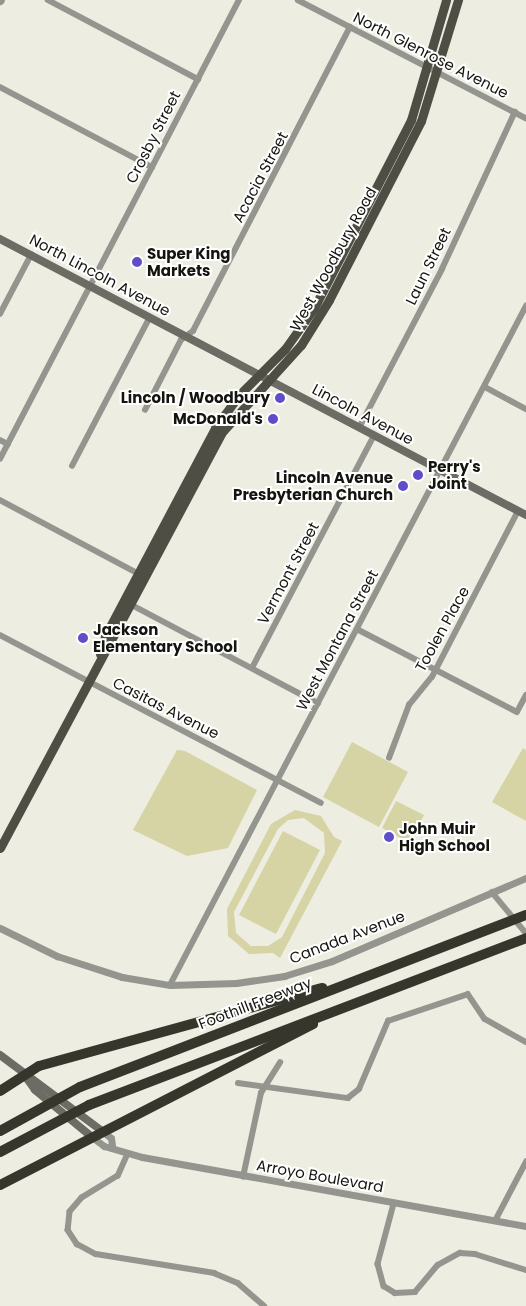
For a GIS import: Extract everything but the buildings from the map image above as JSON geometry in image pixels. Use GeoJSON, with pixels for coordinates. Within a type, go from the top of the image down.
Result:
{"type":"FeatureCollection","features":[{"type":"Feature","properties":{"kind":"highway","name":"Foothill Freeway"},"geometry":{"type":"LineString","coordinates":[[0,1131],[80,1086],[526,915]]}},
{"type":"Feature","properties":{"kind":"highway"},"geometry":{"type":"LineString","coordinates":[[0,1152],[89,1105],[526,938]]}},
{"type":"Feature","properties":{"kind":"highway"},"geometry":{"type":"LineString","coordinates":[[0,1091],[23,1074],[178,1025],[364,978]]}},
{"type":"Feature","properties":{"kind":"highway"},"geometry":{"type":"LineString","coordinates":[[0,1184],[100,1130],[358,1001]]}},
{"type":"Feature","properties":{"kind":"main road","name":"West Woodbury Road"},"geometry":{"type":"LineString","coordinates":[[142,575],[215,428],[260,375],[285,350],[313,311],[403,137],[428,67],[446,0]]}},
{"type":"Feature","properties":{"kind":"main road","name":"West Woodbury Road"},"geometry":{"type":"LineString","coordinates":[[1,843],[142,575],[223,431],[301,345],[329,300],[415,135],[438,72],[458,0]]}},
{"type":"Feature","properties":{"kind":"main road","name":"North Lincoln Avenue"},"geometry":{"type":"LineString","coordinates":[[0,239],[187,336]]}},
{"type":"Feature","properties":{"kind":"main road","name":"Lincoln Avenue"},"geometry":{"type":"LineString","coordinates":[[187,336],[522,513]]}},
{"type":"Feature","properties":{"kind":"main road"},"geometry":{"type":"LineString","coordinates":[[0,1056],[23,1074]]}},
{"type":"Feature","properties":{"kind":"main road","name":"Arroyo Boulevard"},"geometry":{"type":"LineString","coordinates":[[23,1074],[100,1130]]}},
{"type":"Feature","properties":{"kind":"main road","name":"Arroyo Boulevard"},"geometry":{"type":"LineString","coordinates":[[23,1074],[36,1090],[90,1136]]}},
{"type":"Feature","properties":{"kind":"street"},"geometry":{"type":"LineString","coordinates":[[48,0],[198,79]]}},
{"type":"Feature","properties":{"kind":"street","name":"Crosby Street"},"geometry":{"type":"LineString","coordinates":[[0,459],[239,0]]}},
{"type":"Feature","properties":{"kind":"street","name":"North Glenrose Avenue"},"geometry":{"type":"LineString","coordinates":[[298,0],[526,118]]}},
{"type":"Feature","properties":{"kind":"street","name":"Acacia Street"},"geometry":{"type":"LineString","coordinates":[[145,410],[181,340],[187,336],[282,164],[350,27]]}},
{"type":"Feature","properties":{"kind":"street"},"geometry":{"type":"LineString","coordinates":[[0,87],[152,167]]}},
{"type":"Feature","properties":{"kind":"street","name":"Laun Street"},"geometry":{"type":"LineString","coordinates":[[359,428],[442,269],[515,112]]}},
{"type":"Feature","properties":{"kind":"street"},"geometry":{"type":"LineString","coordinates":[[0,314],[31,255]]}},
{"type":"Feature","properties":{"kind":"street","name":"West Montana Street"},"geometry":{"type":"LineString","coordinates":[[170,986],[525,310]]}},
{"type":"Feature","properties":{"kind":"street"},"geometry":{"type":"LineString","coordinates":[[72,466],[150,318]]}},
{"type":"Feature","properties":{"kind":"street"},"geometry":{"type":"LineString","coordinates":[[485,387],[526,409]]}},
{"type":"Feature","properties":{"kind":"street","name":"Vermont Street"},"geometry":{"type":"LineString","coordinates":[[252,668],[374,436]]}},
{"type":"Feature","properties":{"kind":"street"},"geometry":{"type":"LineString","coordinates":[[0,440],[8,444]]}},
{"type":"Feature","properties":{"kind":"street"},"geometry":{"type":"LineString","coordinates":[[0,500],[142,575]]}},
{"type":"Feature","properties":{"kind":"street","name":"Toolen Place"},"geometry":{"type":"LineString","coordinates":[[390,758],[405,713],[435,670],[522,513]]}},
{"type":"Feature","properties":{"kind":"street"},"geometry":{"type":"LineString","coordinates":[[127,603],[318,703]]}},
{"type":"Feature","properties":{"kind":"street"},"geometry":{"type":"LineString","coordinates":[[357,629],[517,712],[526,695]]}},
{"type":"Feature","properties":{"kind":"street","name":"Casitas Avenue"},"geometry":{"type":"LineString","coordinates":[[0,635],[86,682],[321,802]]}},
{"type":"Feature","properties":{"kind":"street","name":"Canada Avenue"},"geometry":{"type":"LineString","coordinates":[[0,928],[85,966],[170,986],[236,983],[306,970],[526,878]]}},
{"type":"Feature","properties":{"kind":"street"},"geometry":{"type":"LineString","coordinates":[[492,892],[526,932]]}},
{"type":"Feature","properties":{"kind":"street"},"geometry":{"type":"LineString","coordinates":[[238,1083],[348,1098],[359,1089],[388,1021],[468,994],[485,1019],[526,1042]]}},
{"type":"Feature","properties":{"kind":"street"},"geometry":{"type":"LineString","coordinates":[[243,1177],[265,1088],[280,1063]]}},
{"type":"Feature","properties":{"kind":"street","name":"Arroyo Boulevard"},"geometry":{"type":"LineString","coordinates":[[100,1130],[111,1138],[112,1145]]}},
{"type":"Feature","properties":{"kind":"street","name":"Arroyo Boulevard"},"geometry":{"type":"LineString","coordinates":[[90,1136],[104,1146],[112,1145],[128,1154],[243,1177],[526,1226]]}},
{"type":"Feature","properties":{"kind":"street"},"geometry":{"type":"LineString","coordinates":[[128,1154],[118,1176],[82,1198],[70,1212],[68,1230],[77,1244],[96,1254],[214,1273],[238,1283],[264,1306]]}},
{"type":"Feature","properties":{"kind":"street"},"geometry":{"type":"LineString","coordinates":[[495,1221],[526,1162]]}},
{"type":"Feature","properties":{"kind":"street"},"geometry":{"type":"LineString","coordinates":[[394,1204],[378,1264],[381,1281],[389,1290],[402,1295],[414,1292],[438,1265],[460,1253],[475,1254],[526,1270]]}},
{"type":"Feature","properties":{"kind":"shaded area"},"geometry":{"type":"Polygon","coordinates":[[[352,742],[408,772],[379,827],[323,797],[352,742]]]}},
{"type":"Feature","properties":{"kind":"shaded area"},"geometry":{"type":"Polygon","coordinates":[[[523,748],[526,750],[526,821],[492,802],[523,748]]]}},
{"type":"Feature","properties":{"kind":"shaded area"},"geometry":{"type":"Polygon","coordinates":[[[177,750],[185,751],[257,790],[228,848],[187,856],[133,830],[177,750]]]}},
{"type":"Feature","properties":{"kind":"shaded area"},"geometry":{"type":"Polygon","coordinates":[[[396,801],[424,815],[410,843],[382,828],[396,801]]]}},
{"type":"Feature","properties":{"kind":"shaded area"},"geometry":{"type":"Polygon","coordinates":[[[295,810],[321,816],[334,837],[342,841],[280,958],[273,953],[249,954],[228,936],[227,909],[271,824],[295,810]],[[304,818],[288,820],[278,829],[234,912],[236,933],[251,946],[268,946],[282,937],[325,853],[324,833],[304,818]]]}},
{"type":"Feature","properties":{"kind":"shaded area"},"geometry":{"type":"Polygon","coordinates":[[[283,831],[320,850],[276,934],[239,915],[283,831]]]}},
{"type":"Feature","properties":{"kind":"place","name":"Super King Markets"},"geometry":{"type":"Point","coordinates":[137,262]}},
{"type":"Feature","properties":{"kind":"place","name":"Lincoln / Woodbury"},"geometry":{"type":"Point","coordinates":[280,398]}},
{"type":"Feature","properties":{"kind":"place","name":"McDonald's"},"geometry":{"type":"Point","coordinates":[273,419]}},
{"type":"Feature","properties":{"kind":"place","name":"Perry's Joint"},"geometry":{"type":"Point","coordinates":[418,475]}},
{"type":"Feature","properties":{"kind":"place","name":"Lincoln Avenue Presbyterian Church"},"geometry":{"type":"Point","coordinates":[403,486]}},
{"type":"Feature","properties":{"kind":"place","name":"Jackson Elementary School"},"geometry":{"type":"Point","coordinates":[83,638]}},
{"type":"Feature","properties":{"kind":"place","name":"John Muir High School"},"geometry":{"type":"Point","coordinates":[389,837]}}]}
